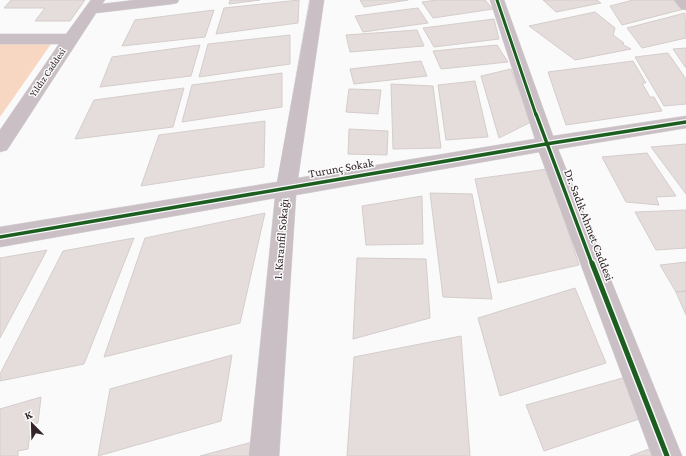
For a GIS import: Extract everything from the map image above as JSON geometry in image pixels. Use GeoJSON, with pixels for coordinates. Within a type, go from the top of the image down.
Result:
{"type":"FeatureCollection","features":[{"type":"Feature","properties":{"kind":"street"},"geometry":{"type":"LineString","coordinates":[[95,4],[172,0]]}},
{"type":"Feature","properties":{"kind":"street","name":"1. Karanfil Sokağı"},"geometry":{"type":"LineString","coordinates":[[264,456],[286,188],[317,0]]}},
{"type":"Feature","properties":{"kind":"street","name":"Dr. Sadık Ahmet Caddesi"},"geometry":{"type":"LineString","coordinates":[[497,0],[546,144],[667,456]]}},
{"type":"Feature","properties":{"kind":"street"},"geometry":{"type":"LineString","coordinates":[[681,0],[686,6]]}},
{"type":"Feature","properties":{"kind":"street","name":"Yıldız Caddesi"},"geometry":{"type":"LineString","coordinates":[[0,145],[70,38],[95,4]]}},
{"type":"Feature","properties":{"kind":"street"},"geometry":{"type":"LineString","coordinates":[[0,39],[70,38]]}},
{"type":"Feature","properties":{"kind":"street","name":"Turunç Sokak"},"geometry":{"type":"LineString","coordinates":[[0,237],[546,144],[686,122]]}},
{"type":"Feature","properties":{"kind":"shaded area"},"geometry":{"type":"Polygon","coordinates":[[[0,44],[51,44],[0,117],[0,44]]]}},
{"type":"Feature","properties":{"kind":"building"},"geometry":{"type":"Polygon","coordinates":[[[11,0],[85,0],[70,21],[35,21],[45,8],[4,8],[11,0]]]}},
{"type":"Feature","properties":{"kind":"building"},"geometry":{"type":"Polygon","coordinates":[[[230,0],[260,0],[229,4],[230,0]]]}},
{"type":"Feature","properties":{"kind":"building"},"geometry":{"type":"Polygon","coordinates":[[[299,0],[298,23],[216,34],[224,8],[299,0]]]}},
{"type":"Feature","properties":{"kind":"building"},"geometry":{"type":"Polygon","coordinates":[[[360,0],[408,0],[364,7],[360,0]]]}},
{"type":"Feature","properties":{"kind":"building"},"geometry":{"type":"Polygon","coordinates":[[[437,0],[485,0],[493,9],[433,18],[422,2],[437,0]]]}},
{"type":"Feature","properties":{"kind":"building"},"geometry":{"type":"Polygon","coordinates":[[[543,0],[597,0],[601,3],[556,12],[543,0]]]}},
{"type":"Feature","properties":{"kind":"building"},"geometry":{"type":"Polygon","coordinates":[[[633,0],[678,0],[684,9],[622,25],[610,6],[633,0]]]}},
{"type":"Feature","properties":{"kind":"building"},"geometry":{"type":"Polygon","coordinates":[[[418,8],[428,23],[363,32],[355,16],[418,8]]]}},
{"type":"Feature","properties":{"kind":"building"},"geometry":{"type":"Polygon","coordinates":[[[214,10],[205,37],[122,46],[135,20],[214,10]]]}},
{"type":"Feature","properties":{"kind":"building"},"geometry":{"type":"Polygon","coordinates":[[[595,12],[615,28],[613,35],[624,43],[622,44],[631,49],[575,60],[529,26],[595,12]]]}},
{"type":"Feature","properties":{"kind":"building"},"geometry":{"type":"Polygon","coordinates":[[[685,13],[686,38],[642,48],[627,28],[685,13]]]}},
{"type":"Feature","properties":{"kind":"building"},"geometry":{"type":"Polygon","coordinates":[[[494,19],[499,39],[434,47],[423,28],[494,19]]]}},
{"type":"Feature","properties":{"kind":"building"},"geometry":{"type":"Polygon","coordinates":[[[417,30],[424,46],[350,52],[346,35],[417,30]]]}},
{"type":"Feature","properties":{"kind":"building"},"geometry":{"type":"Polygon","coordinates":[[[290,35],[290,64],[199,77],[208,44],[290,35]]]}},
{"type":"Feature","properties":{"kind":"building"},"geometry":{"type":"Polygon","coordinates":[[[200,45],[191,76],[100,87],[112,57],[200,45]]]}},
{"type":"Feature","properties":{"kind":"building"},"geometry":{"type":"Polygon","coordinates":[[[497,45],[508,62],[441,69],[433,51],[497,45]]]}},
{"type":"Feature","properties":{"kind":"building"},"geometry":{"type":"Polygon","coordinates":[[[686,48],[686,68],[673,49],[686,48]]]}},
{"type":"Feature","properties":{"kind":"building"},"geometry":{"type":"Polygon","coordinates":[[[668,53],[686,79],[686,104],[664,106],[635,57],[668,53]]]}},
{"type":"Feature","properties":{"kind":"building"},"geometry":{"type":"Polygon","coordinates":[[[421,61],[427,76],[354,84],[350,69],[421,61]]]}},
{"type":"Feature","properties":{"kind":"building"},"geometry":{"type":"Polygon","coordinates":[[[633,61],[646,83],[642,83],[650,97],[654,97],[662,111],[566,125],[548,72],[633,61]]]}},
{"type":"Feature","properties":{"kind":"building"},"geometry":{"type":"Polygon","coordinates":[[[511,69],[531,122],[499,138],[481,76],[511,69]]]}},
{"type":"Feature","properties":{"kind":"building"},"geometry":{"type":"Polygon","coordinates":[[[282,73],[282,107],[182,122],[192,85],[282,73]]]}},
{"type":"Feature","properties":{"kind":"building"},"geometry":{"type":"Polygon","coordinates":[[[475,81],[488,137],[446,140],[438,85],[475,81]]]}},
{"type":"Feature","properties":{"kind":"building"},"geometry":{"type":"Polygon","coordinates":[[[391,84],[433,86],[441,148],[393,149],[391,84]]]}},
{"type":"Feature","properties":{"kind":"building"},"geometry":{"type":"Polygon","coordinates":[[[184,88],[173,127],[75,139],[94,100],[184,88]]]}},
{"type":"Feature","properties":{"kind":"building"},"geometry":{"type":"Polygon","coordinates":[[[349,89],[381,90],[378,114],[346,112],[349,89]]]}},
{"type":"Feature","properties":{"kind":"building"},"geometry":{"type":"Polygon","coordinates":[[[265,121],[264,167],[141,186],[159,135],[265,121]]]}},
{"type":"Feature","properties":{"kind":"building"},"geometry":{"type":"Polygon","coordinates":[[[349,129],[388,131],[387,155],[348,154],[349,129]]]}},
{"type":"Feature","properties":{"kind":"building"},"geometry":{"type":"Polygon","coordinates":[[[686,144],[686,194],[651,147],[686,144]]]}},
{"type":"Feature","properties":{"kind":"building"},"geometry":{"type":"Polygon","coordinates":[[[647,153],[676,196],[656,197],[659,205],[626,202],[602,157],[647,153]]]}},
{"type":"Feature","properties":{"kind":"building"},"geometry":{"type":"Polygon","coordinates":[[[548,169],[579,265],[498,283],[475,179],[548,169]]]}},
{"type":"Feature","properties":{"kind":"building"},"geometry":{"type":"Polygon","coordinates":[[[430,193],[472,194],[492,299],[443,297],[430,193]]]}},
{"type":"Feature","properties":{"kind":"building"},"geometry":{"type":"Polygon","coordinates":[[[422,196],[423,244],[366,245],[362,206],[422,196]]]}},
{"type":"Feature","properties":{"kind":"building"},"geometry":{"type":"Polygon","coordinates":[[[686,210],[686,248],[656,250],[635,212],[686,210]]]}},
{"type":"Feature","properties":{"kind":"building"},"geometry":{"type":"Polygon","coordinates":[[[265,213],[240,323],[104,357],[145,238],[265,213]]]}},
{"type":"Feature","properties":{"kind":"building"},"geometry":{"type":"Polygon","coordinates":[[[134,238],[84,364],[0,381],[0,374],[63,251],[134,238]]]}},
{"type":"Feature","properties":{"kind":"building"},"geometry":{"type":"Polygon","coordinates":[[[47,250],[0,338],[0,258],[47,250]]]}},
{"type":"Feature","properties":{"kind":"building"},"geometry":{"type":"Polygon","coordinates":[[[357,258],[426,259],[430,318],[353,339],[357,258]]]}},
{"type":"Feature","properties":{"kind":"building"},"geometry":{"type":"Polygon","coordinates":[[[686,262],[686,291],[676,292],[660,265],[686,262]]]}},
{"type":"Feature","properties":{"kind":"building"},"geometry":{"type":"Polygon","coordinates":[[[575,288],[606,363],[500,396],[478,318],[575,288]]]}},
{"type":"Feature","properties":{"kind":"building"},"geometry":{"type":"Polygon","coordinates":[[[686,291],[686,315],[676,292],[686,291]]]}},
{"type":"Feature","properties":{"kind":"building"},"geometry":{"type":"Polygon","coordinates":[[[461,336],[470,456],[347,456],[354,357],[461,336]]]}},
{"type":"Feature","properties":{"kind":"building"},"geometry":{"type":"Polygon","coordinates":[[[232,355],[221,421],[98,456],[110,389],[232,355]]]}},
{"type":"Feature","properties":{"kind":"building"},"geometry":{"type":"Polygon","coordinates":[[[630,376],[639,419],[544,451],[526,405],[630,376]]]}},
{"type":"Feature","properties":{"kind":"building"},"geometry":{"type":"Polygon","coordinates":[[[41,397],[38,423],[31,425],[28,449],[18,451],[18,456],[0,456],[0,409],[41,397]]]}},
{"type":"Feature","properties":{"kind":"building"},"geometry":{"type":"Polygon","coordinates":[[[260,440],[258,456],[200,456],[260,440]]]}},
{"type":"Feature","properties":{"kind":"building"},"geometry":{"type":"Polygon","coordinates":[[[649,449],[652,456],[630,456],[649,449]]]}},
{"type":"Feature","properties":{"kind":"cycle path"},"geometry":{"type":"LineString","coordinates":[[497,0],[546,144],[667,456]]}},
{"type":"Feature","properties":{"kind":"cycle path"},"geometry":{"type":"LineString","coordinates":[[0,237],[546,144],[686,122]]}}]}
